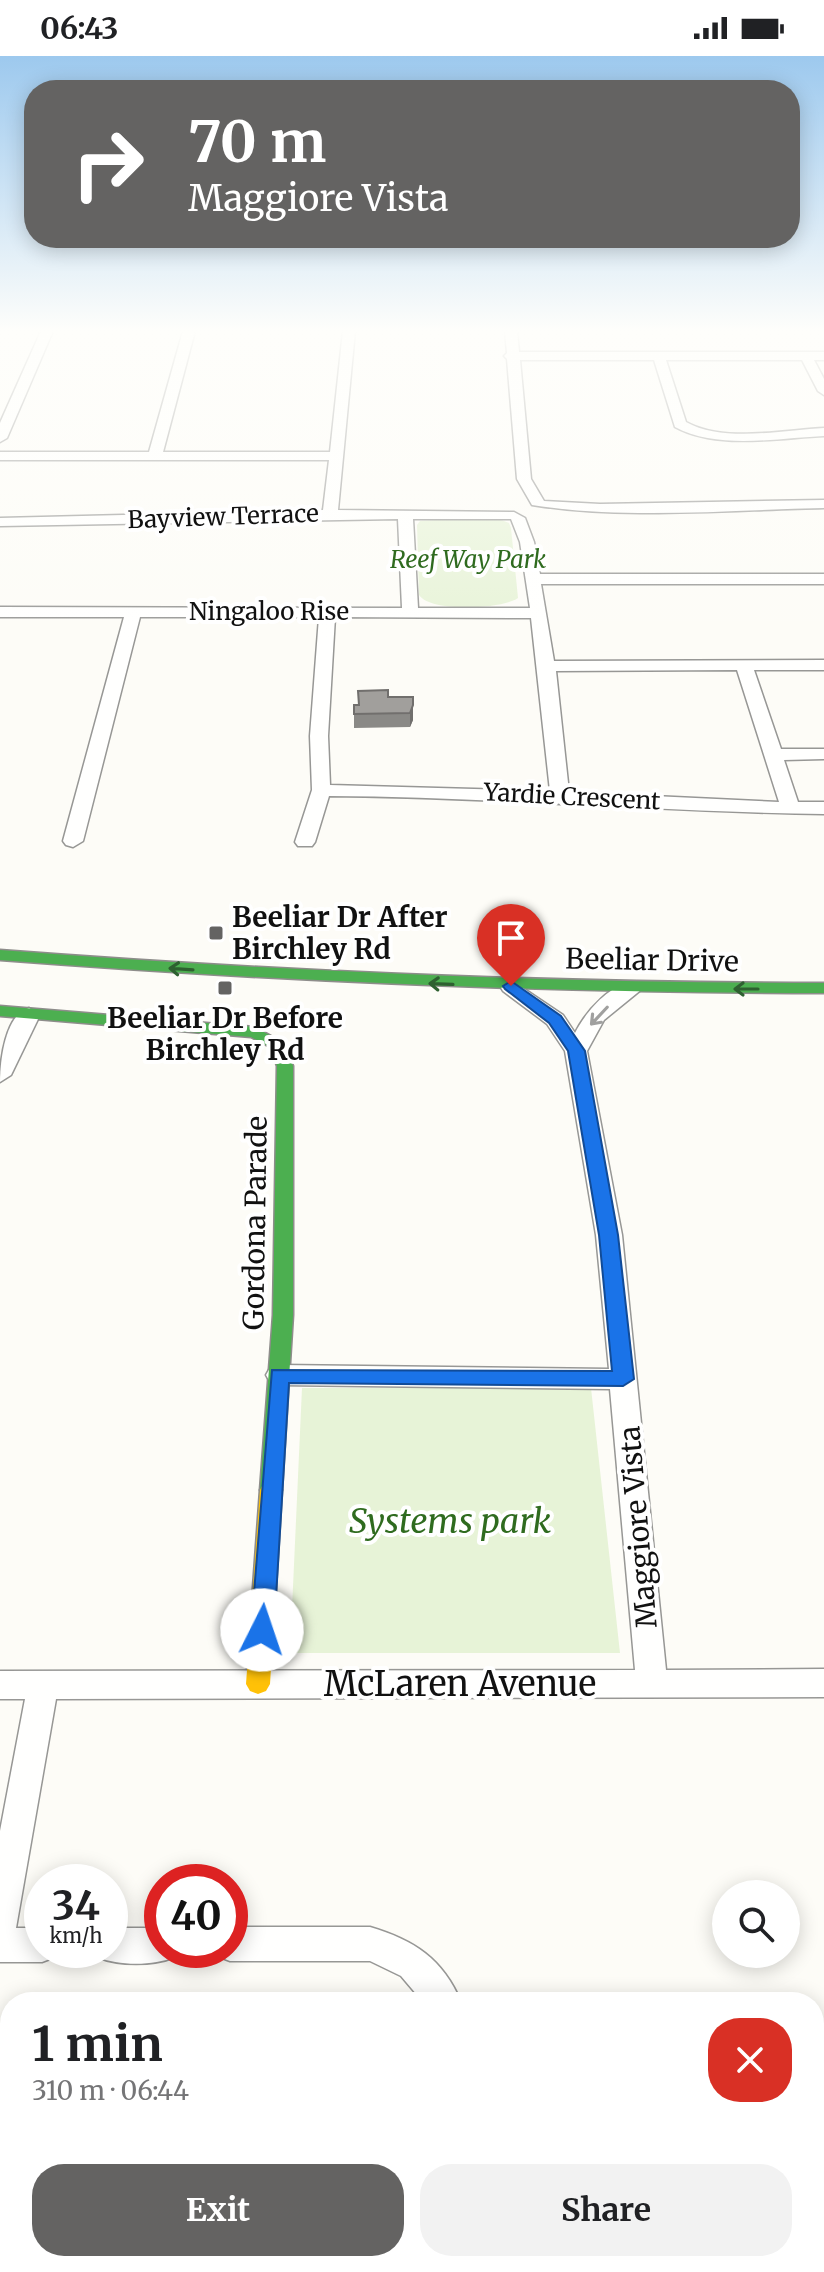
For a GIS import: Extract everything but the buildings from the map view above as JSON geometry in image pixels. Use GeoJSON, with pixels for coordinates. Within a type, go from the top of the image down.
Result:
{"type":"FeatureCollection","features":[{"type":"Feature","properties":{"kind":"main road","name":"Beeliar Drive"},"geometry":{"type":"LineString","coordinates":[[0,955],[251,974],[511,986],[824,988]]}},
{"type":"Feature","properties":{"kind":"main road","name":"Gordona Parade"},"geometry":{"type":"LineString","coordinates":[[0,1011],[228,1028],[255,1032],[277,1044],[285,1066],[280,1375],[258,1684]]}},
{"type":"Feature","properties":{"kind":"street"},"geometry":{"type":"LineString","coordinates":[[155,456],[161,434]]}},
{"type":"Feature","properties":{"kind":"street"},"geometry":{"type":"LineString","coordinates":[[330,514],[339,434]]}},
{"type":"Feature","properties":{"kind":"street"},"geometry":{"type":"LineString","coordinates":[[519,434],[524,479],[542,511]]}},
{"type":"Feature","properties":{"kind":"street"},"geometry":{"type":"LineString","coordinates":[[0,456],[337,456]]}},
{"type":"Feature","properties":{"kind":"street"},"geometry":{"type":"LineString","coordinates":[[517,495],[524,479]]}},
{"type":"Feature","properties":{"kind":"street","name":"Bayview Terrace"},"geometry":{"type":"LineString","coordinates":[[0,522],[511,513],[516,502],[542,511]]}},
{"type":"Feature","properties":{"kind":"street"},"geometry":{"type":"LineString","coordinates":[[542,511],[824,504]]}},
{"type":"Feature","properties":{"kind":"street"},"geometry":{"type":"LineString","coordinates":[[527,542],[542,511]]}},
{"type":"Feature","properties":{"kind":"street"},"geometry":{"type":"LineString","coordinates":[[405,513],[410,612]]}},
{"type":"Feature","properties":{"kind":"street"},"geometry":{"type":"LineString","coordinates":[[511,513],[527,542],[547,666],[560,795]]}},
{"type":"Feature","properties":{"kind":"street"},"geometry":{"type":"LineString","coordinates":[[531,579],[824,579]]}},
{"type":"Feature","properties":{"kind":"street","name":"Ningaloo Rise"},"geometry":{"type":"LineString","coordinates":[[0,612],[538,613]]}},
{"type":"Feature","properties":{"kind":"street"},"geometry":{"type":"LineString","coordinates":[[73,841],[133,612]]}},
{"type":"Feature","properties":{"kind":"street"},"geometry":{"type":"LineString","coordinates":[[305,842],[321,790],[319,736],[327,612]]}},
{"type":"Feature","properties":{"kind":"street"},"geometry":{"type":"LineString","coordinates":[[744,665],[791,809]]}},
{"type":"Feature","properties":{"kind":"street"},"geometry":{"type":"LineString","coordinates":[[547,666],[824,665]]}},
{"type":"Feature","properties":{"kind":"street"},"geometry":{"type":"LineString","coordinates":[[774,755],[824,754]]}},
{"type":"Feature","properties":{"kind":"street","name":"Yardie Crescent"},"geometry":{"type":"LineString","coordinates":[[321,790],[560,795],[791,809],[824,808]]}},
{"type":"Feature","properties":{"kind":"street"},"geometry":{"type":"LineString","coordinates":[[511,986],[555,1020],[576,1051],[595,1016],[631,989]]}},
{"type":"Feature","properties":{"kind":"street"},"geometry":{"type":"LineString","coordinates":[[0,1075],[29,1015]]}},
{"type":"Feature","properties":{"kind":"street","name":"Maggiore Vista"},"geometry":{"type":"LineString","coordinates":[[576,1051],[609,1235],[652,1684]]}},
{"type":"Feature","properties":{"kind":"street"},"geometry":{"type":"LineString","coordinates":[[280,1375],[623,1379]]}},
{"type":"Feature","properties":{"kind":"street","name":"McLaren Avenue"},"geometry":{"type":"LineString","coordinates":[[0,1685],[824,1683]]}},
{"type":"Feature","properties":{"kind":"street"},"geometry":{"type":"LineString","coordinates":[[0,1925],[43,1685]]}},
{"type":"Feature","properties":{"kind":"street"},"geometry":{"type":"LineString","coordinates":[[248,1944],[370,1944],[390,1949],[424,1971],[437,1992]]}},
{"type":"Feature","properties":{"kind":"street"},"geometry":{"type":"LineString","coordinates":[[0,1945],[24,1945]]}},
{"type":"Feature","properties":{"kind":"green space","name":"Reef Way Park"},"geometry":{"type":"Polygon","coordinates":[[[491,516],[509,523],[511,528],[518,598],[483,607],[451,607],[426,601],[419,595],[417,525],[420,521],[491,516]]]}},
{"type":"Feature","properties":{"kind":"green space","name":"Systems park"},"geometry":{"type":"Polygon","coordinates":[[[302,1388],[591,1388],[620,1653],[290,1653],[302,1388]]]}},
{"type":"Feature","properties":{"kind":"traffic: fast"},"geometry":{"type":"LineString","coordinates":[[0,955],[206,970],[412,980],[618,987],[824,988]]}},
{"type":"Feature","properties":{"kind":"traffic: fast"},"geometry":{"type":"LineString","coordinates":[[0,1011],[255,1032],[277,1044],[285,1066],[283,1315],[271,1490]]}},
{"type":"Feature","properties":{"kind":"traffic: slow"},"geometry":{"type":"LineString","coordinates":[[258,1684],[271,1490]]}},
{"type":"Feature","properties":{"kind":"place","name":"Beeliar Dr After Birchley Rd"},"geometry":{"type":"Point","coordinates":[216,933]}},
{"type":"Feature","properties":{"kind":"place","name":"Beeliar Dr Before Birchley Rd"},"geometry":{"type":"Point","coordinates":[225,988]}},
{"type":"Feature","properties":{"kind":"route"},"geometry":{"type":"LineString","coordinates":[[262,1630],[280,1375],[623,1379],[609,1235],[576,1051],[555,1020],[511,986]]}}]}
